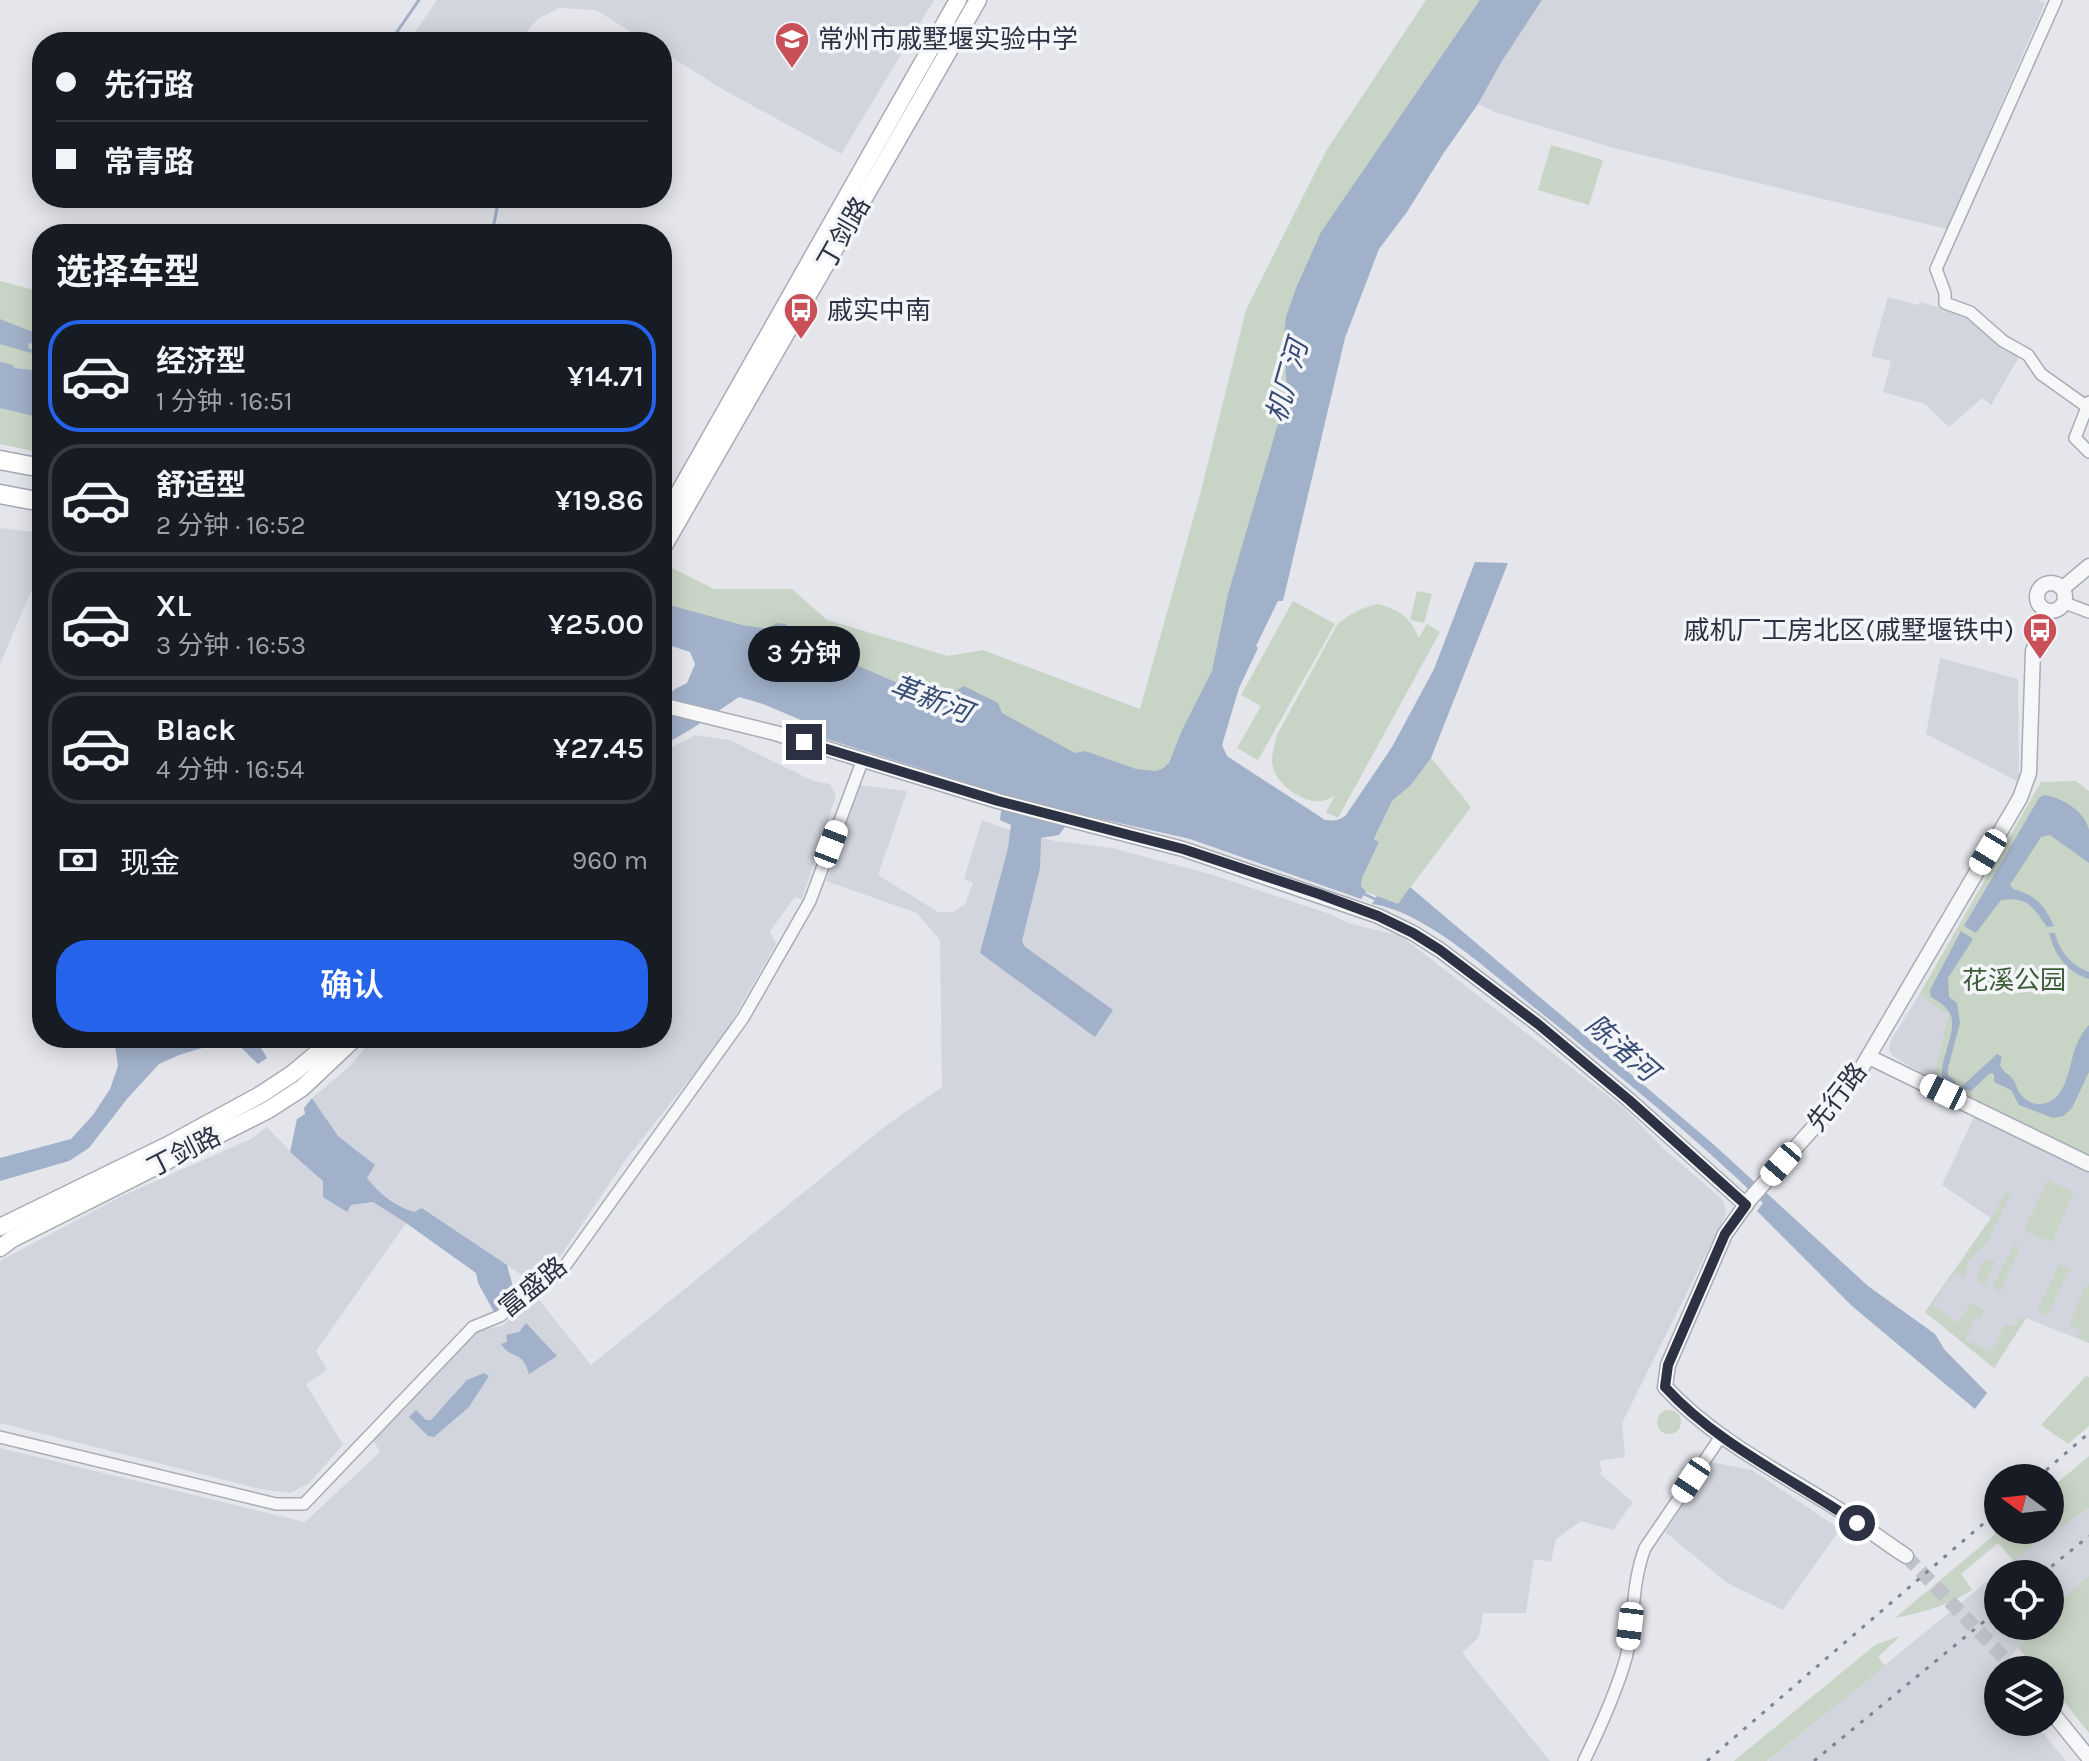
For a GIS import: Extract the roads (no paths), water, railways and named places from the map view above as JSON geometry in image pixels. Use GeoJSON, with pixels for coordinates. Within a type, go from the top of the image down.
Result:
{"type":"FeatureCollection","features":[{"type":"Feature","properties":{"kind":"main road","name":"丁剑路"},"geometry":{"type":"LineString","coordinates":[[672,504],[958,0]]}},
{"type":"Feature","properties":{"kind":"main road","name":"丁剑路"},"geometry":{"type":"LineString","coordinates":[[672,532],[978,0]]}},
{"type":"Feature","properties":{"kind":"main road"},"geometry":{"type":"LineString","coordinates":[[0,460],[32,466]]}},
{"type":"Feature","properties":{"kind":"main road"},"geometry":{"type":"LineString","coordinates":[[0,494],[32,500]]}},
{"type":"Feature","properties":{"kind":"main road","name":"丁剑路"},"geometry":{"type":"LineString","coordinates":[[0,1227],[168,1145],[260,1095],[323,1048]]}},
{"type":"Feature","properties":{"kind":"main road","name":"丁剑路"},"geometry":{"type":"LineString","coordinates":[[0,1248],[12,1239],[268,1110],[302,1088],[344,1048]]}},
{"type":"Feature","properties":{"kind":"street"},"geometry":{"type":"LineString","coordinates":[[2056,0],[1936,269],[1945,293],[1945,303],[1970,312],[2003,341],[2028,355],[2041,374],[2088,404],[2075,438],[2089,452]]}},
{"type":"Feature","properties":{"kind":"street"},"geometry":{"type":"LineString","coordinates":[[2089,566],[2064,596],[2058,610],[2048,611],[2038,603],[2037,597],[2042,586],[2054,583],[2064,596],[2089,612]]}},
{"type":"Feature","properties":{"kind":"street","name":"先行路"},"geometry":{"type":"LineString","coordinates":[[1906,1556],[1833,1506],[1749,1455],[1681,1405],[1665,1387],[1668,1365],[1725,1234],[1748,1202],[1829,1110],[1869,1057],[2020,798],[2029,773],[2033,651],[2048,611]]}},
{"type":"Feature","properties":{"kind":"street"},"geometry":{"type":"LineString","coordinates":[[672,708],[775,733],[1077,823],[1183,849],[1378,916],[1440,950],[1538,1024],[1748,1202]]}},
{"type":"Feature","properties":{"kind":"street","name":"富盛路"},"geometry":{"type":"LineString","coordinates":[[0,1437],[276,1504],[304,1504],[473,1327],[500,1316],[562,1270],[743,1018],[810,901],[863,759]]}},
{"type":"Feature","properties":{"kind":"street"},"geometry":{"type":"LineString","coordinates":[[1869,1057],[2089,1164]]}},
{"type":"Feature","properties":{"kind":"street"},"geometry":{"type":"LineString","coordinates":[[1584,1761],[1599,1730],[1626,1656],[1637,1567],[1645,1548],[1722,1435]]}},
{"type":"Feature","properties":{"kind":"street"},"geometry":{"type":"LineString","coordinates":[[2064,1727],[2089,1758]]}},
{"type":"Feature","properties":{"kind":"water"},"geometry":{"type":"Polygon","coordinates":[[[1480,0],[1542,0],[1478,104],[1379,249],[1345,338],[1283,601],[1278,601],[1256,646],[1258,648],[1239,688],[1222,745],[1227,756],[1325,820],[1343,817],[1392,747],[1434,669],[1475,562],[1508,563],[1431,758],[1411,785],[1392,801],[1374,839],[1379,842],[1362,878],[1361,886],[1366,892],[1361,899],[1190,839],[1075,813],[1059,835],[1041,838],[1040,868],[1022,941],[1024,946],[1113,1010],[1095,1037],[980,953],[1008,848],[1011,825],[1000,820],[1003,794],[820,737],[813,725],[739,697],[672,740],[672,692],[687,683],[695,664],[690,652],[672,646],[672,606],[742,625],[768,629],[776,623],[785,624],[828,653],[928,696],[951,694],[964,686],[998,703],[1002,713],[1075,753],[1085,751],[1136,769],[1162,769],[1169,763],[1212,671],[1228,594],[1287,393],[1286,317],[1321,232],[1480,0]]]}},
{"type":"Feature","properties":{"kind":"water"},"geometry":{"type":"Polygon","coordinates":[[[0,319],[32,332],[32,344],[29,343],[28,348],[32,350],[31,353],[0,344],[0,319]]]}},
{"type":"Feature","properties":{"kind":"water"},"geometry":{"type":"Polygon","coordinates":[[[0,362],[14,368],[32,370],[32,416],[0,408],[0,362]]]}},
{"type":"Feature","properties":{"kind":"water"},"geometry":{"type":"Polygon","coordinates":[[[2044,795],[2065,802],[2087,823],[2089,863],[2050,835],[2041,837],[2010,885],[2038,902],[2054,926],[2047,927],[2029,904],[2010,899],[2001,900],[1976,933],[1964,926],[2039,798],[2044,795]]]}},
{"type":"Feature","properties":{"kind":"water"},"geometry":{"type":"Polygon","coordinates":[[[1410,887],[1712,1143],[1868,1286],[1935,1334],[1944,1349],[1987,1393],[1975,1409],[1852,1306],[1757,1211],[1763,1203],[1649,1101],[1455,944],[1413,918],[1372,904],[1377,896],[1398,904],[1410,887]]]}},
{"type":"Feature","properties":{"kind":"water"},"geometry":{"type":"Polygon","coordinates":[[[1961,931],[1973,939],[1948,978],[1949,997],[1957,1003],[1960,1023],[1948,1068],[1948,1075],[1957,1083],[1955,1086],[1942,1078],[1951,1033],[1951,1016],[1931,997],[1930,990],[1961,931]]]}},
{"type":"Feature","properties":{"kind":"water"},"geometry":{"type":"Polygon","coordinates":[[[2049,933],[2055,933],[2063,952],[2072,962],[2089,972],[2089,979],[2063,962],[2049,933]]]}},
{"type":"Feature","properties":{"kind":"water"},"geometry":{"type":"Polygon","coordinates":[[[2089,1025],[2089,1072],[2072,1108],[2063,1116],[2053,1118],[2019,1105],[2011,1090],[1994,1082],[1994,1074],[1990,1073],[1971,1091],[1960,1088],[1997,1054],[2002,1057],[2001,1067],[2023,1097],[2035,1104],[2046,1103],[2054,1099],[2064,1086],[2077,1045],[2089,1025]]]}},
{"type":"Feature","properties":{"kind":"water"},"geometry":{"type":"Polygon","coordinates":[[[115,1048],[202,1048],[159,1064],[89,1148],[69,1161],[0,1181],[0,1158],[71,1139],[93,1115],[110,1089],[118,1066],[115,1048]]]}},
{"type":"Feature","properties":{"kind":"water"},"geometry":{"type":"Polygon","coordinates":[[[241,1048],[261,1048],[267,1058],[258,1064],[241,1048]]]}},
{"type":"Feature","properties":{"kind":"water"},"geometry":{"type":"Polygon","coordinates":[[[312,1098],[338,1136],[375,1165],[367,1178],[377,1189],[408,1210],[414,1212],[422,1208],[507,1265],[516,1298],[494,1312],[476,1273],[406,1223],[373,1202],[351,1205],[347,1212],[323,1197],[323,1181],[290,1152],[297,1119],[305,1114],[304,1108],[312,1098]]]}},
{"type":"Feature","properties":{"kind":"water"},"geometry":{"type":"Polygon","coordinates":[[[526,1323],[557,1356],[529,1374],[523,1361],[501,1344],[507,1342],[506,1335],[519,1332],[526,1323]]]}},
{"type":"Feature","properties":{"kind":"water"},"geometry":{"type":"Polygon","coordinates":[[[484,1373],[489,1376],[469,1407],[434,1437],[428,1436],[409,1417],[416,1410],[426,1420],[431,1420],[467,1380],[484,1373]]]}},
{"type":"Feature","properties":{"kind":"waterway"},"geometry":{"type":"LineString","coordinates":[[397,32],[419,0]]}},
{"type":"Feature","properties":{"kind":"waterway"},"geometry":{"type":"LineString","coordinates":[[494,224],[497,208]]}},
{"type":"Feature","properties":{"kind":"waterway","name":"陈渚河"},"geometry":{"type":"LineString","coordinates":[[1362,893],[1377,900]]}},
{"type":"Feature","properties":{"kind":"tunnel"},"geometry":{"type":"LineString","coordinates":[[1906,1556],[2002,1656]]}},
{"type":"Feature","properties":{"kind":"railway"},"geometry":{"type":"LineString","coordinates":[[2053,1464],[2089,1433]]}},
{"type":"Feature","properties":{"kind":"railway"},"geometry":{"type":"LineString","coordinates":[[1707,1761],[1984,1523]]}},
{"type":"Feature","properties":{"kind":"railway"},"geometry":{"type":"LineString","coordinates":[[2059,1560],[2089,1536]]}},
{"type":"Feature","properties":{"kind":"railway"},"geometry":{"type":"LineString","coordinates":[[1814,1761],[1984,1621]]}},
{"type":"Feature","properties":{"kind":"place","name":"常州市戚墅堰实验中学"},"geometry":{"type":"Point","coordinates":[792,70]}},
{"type":"Feature","properties":{"kind":"place","name":"戚实中南"},"geometry":{"type":"Point","coordinates":[801,341]}},
{"type":"Feature","properties":{"kind":"place","name":"戚机厂工房北区(戚墅堰铁中)"},"geometry":{"type":"Point","coordinates":[2040,661]}},
{"type":"Feature","properties":{"kind":"water label","name":"机厂河"},"geometry":{"type":"Point","coordinates":[1287,381]}},
{"type":"Feature","properties":{"kind":"water label","name":"革新河"},"geometry":{"type":"Point","coordinates":[931,699]}},
{"type":"Feature","properties":{"kind":"park label","name":"花溪公园"},"geometry":{"type":"Point","coordinates":[2014,980]}}]}
